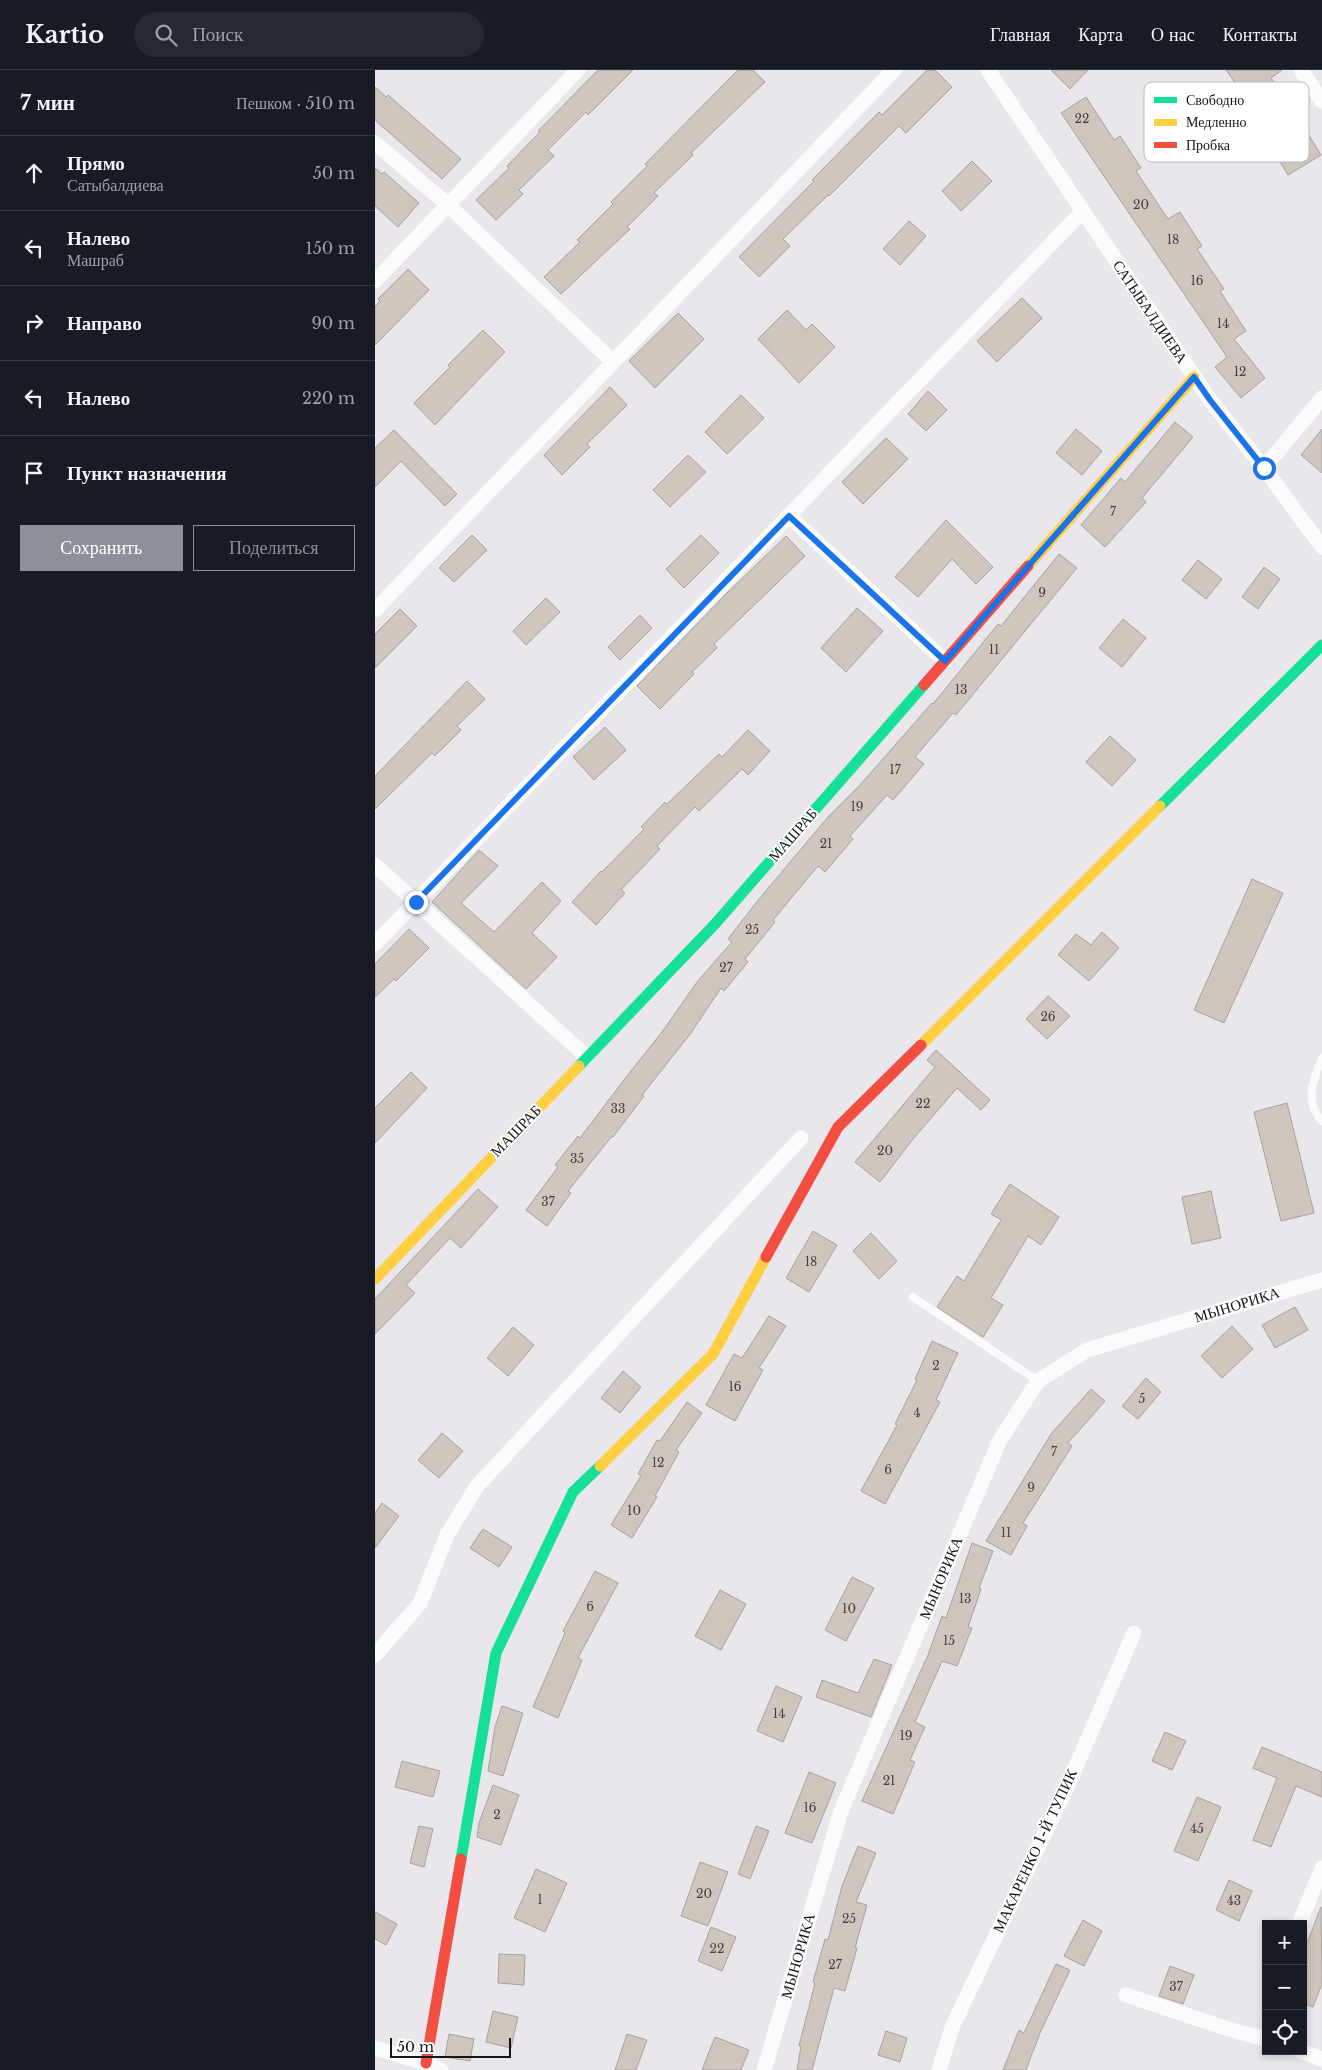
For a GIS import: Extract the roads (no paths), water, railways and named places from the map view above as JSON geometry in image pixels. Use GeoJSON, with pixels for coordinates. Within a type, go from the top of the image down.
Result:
{"type":"FeatureCollection","features":[{"type":"Feature","properties":{"kind":"street"},"geometry":{"type":"LineString","coordinates":[[375,281],[578,70]]}},
{"type":"Feature","properties":{"kind":"street"},"geometry":{"type":"LineString","coordinates":[[375,610],[894,70]]}},
{"type":"Feature","properties":{"kind":"street","name":"САТЫБАЛДИЕВА"},"geometry":{"type":"LineString","coordinates":[[988,70],[1210,400],[1264,468],[1322,547]]}},
{"type":"Feature","properties":{"kind":"street"},"geometry":{"type":"LineString","coordinates":[[1301,70],[1322,101]]}},
{"type":"Feature","properties":{"kind":"street"},"geometry":{"type":"LineString","coordinates":[[375,143],[448,205],[613,362]]}},
{"type":"Feature","properties":{"kind":"street"},"geometry":{"type":"LineString","coordinates":[[375,944],[1083,211]]}},
{"type":"Feature","properties":{"kind":"street","name":"МАШРАБ"},"geometry":{"type":"LineString","coordinates":[[375,1279],[715,924],[1194,377]]}},
{"type":"Feature","properties":{"kind":"street"},"geometry":{"type":"LineString","coordinates":[[1264,468],[1322,398]]}},
{"type":"Feature","properties":{"kind":"street"},"geometry":{"type":"LineString","coordinates":[[789,516],[945,661]]}},
{"type":"Feature","properties":{"kind":"street"},"geometry":{"type":"LineString","coordinates":[[427,2064],[496,1653],[573,1492],[713,1354],[839,1127],[1322,645]]}},
{"type":"Feature","properties":{"kind":"street"},"geometry":{"type":"LineString","coordinates":[[375,865],[587,1057]]}},
{"type":"Feature","properties":{"kind":"street"},"geometry":{"type":"LineString","coordinates":[[375,1655],[420,1603],[447,1536],[477,1486],[801,1138]]}},
{"type":"Feature","properties":{"kind":"street","name":"МЫНОРИКА"},"geometry":{"type":"LineString","coordinates":[[764,2070],[841,1811],[1000,1440],[1038,1381],[1087,1350],[1322,1280]]}},
{"type":"Feature","properties":{"kind":"street","name":"МАКАРЕНКО 1-Й ТУПИК"},"geometry":{"type":"LineString","coordinates":[[939,2070],[953,2025],[1067,1787],[1133,1633]]}},
{"type":"Feature","properties":{"kind":"street"},"geometry":{"type":"LineString","coordinates":[[1301,1920],[1322,1868]]}},
{"type":"Feature","properties":{"kind":"street"},"geometry":{"type":"LineString","coordinates":[[1125,1995],[1262,2038]]}},
{"type":"Feature","properties":{"kind":"street"},"geometry":{"type":"LineString","coordinates":[[375,2048],[441,2070]]}},
{"type":"Feature","properties":{"kind":"street"},"geometry":{"type":"LineString","coordinates":[[1307,2054],[1322,2059]]}},
{"type":"Feature","properties":{"kind":"lane"},"geometry":{"type":"LineString","coordinates":[[1322,1058],[1309,1094],[1315,1114],[1322,1121]]}},
{"type":"Feature","properties":{"kind":"lane"},"geometry":{"type":"LineString","coordinates":[[913,1297],[1038,1381]]}}]}
